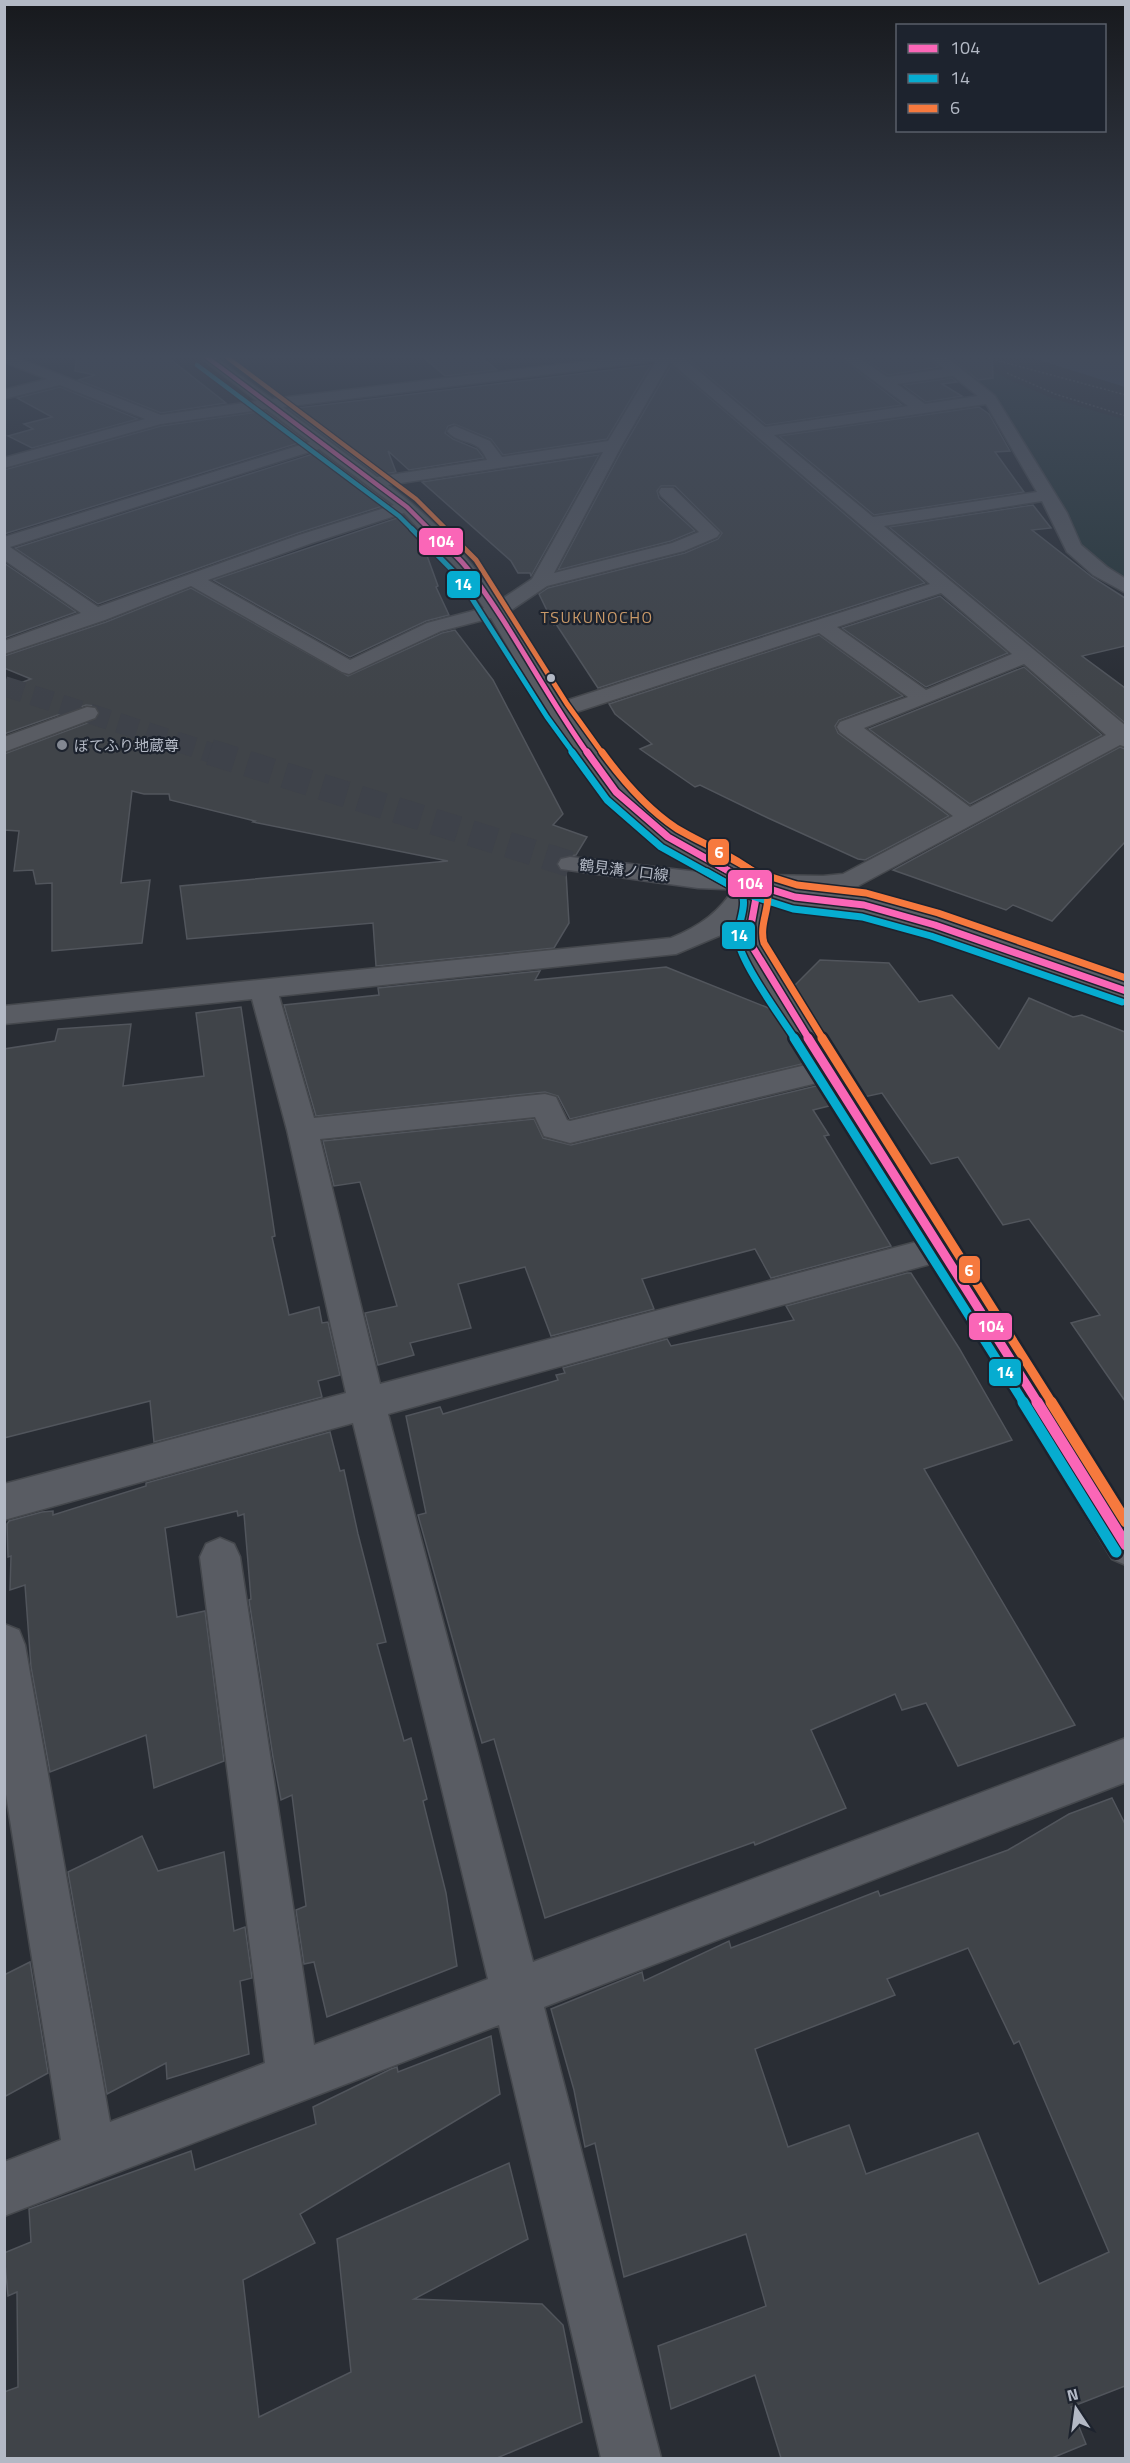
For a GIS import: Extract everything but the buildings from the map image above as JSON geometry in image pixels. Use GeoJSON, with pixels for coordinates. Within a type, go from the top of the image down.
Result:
{"type":"FeatureCollection","features":[{"type":"Feature","properties":{"kind":"main road","name":"鶴見溝ノ口線"},"geometry":{"type":"LineString","coordinates":[[570,864],[698,880],[750,883],[795,897],[864,905],[935,925],[1125,991]]}},
{"type":"Feature","properties":{"kind":"street"},"geometry":{"type":"LineString","coordinates":[[4,543],[234,470]]}},
{"type":"Feature","properties":{"kind":"street"},"geometry":{"type":"LineString","coordinates":[[358,470],[407,507],[466,567],[496,611],[557,711],[616,792],[668,837],[750,883],[758,893],[758,902],[751,923],[750,941],[762,965],[942,1248],[1125,1546]]}},
{"type":"Feature","properties":{"kind":"street"},"geometry":{"type":"LineString","coordinates":[[374,482],[448,470]]}},
{"type":"Feature","properties":{"kind":"street"},"geometry":{"type":"LineString","coordinates":[[540,582],[601,470]]}},
{"type":"Feature","properties":{"kind":"street"},"geometry":{"type":"LineString","coordinates":[[750,883],[849,881],[1124,736],[807,470]]}},
{"type":"Feature","properties":{"kind":"street"},"geometry":{"type":"LineString","coordinates":[[1032,470],[1073,548],[1100,571],[1125,587]]}},
{"type":"Feature","properties":{"kind":"street"},"geometry":{"type":"LineString","coordinates":[[193,579],[349,668],[434,627],[496,611],[540,582],[678,547],[711,533],[667,492]]}},
{"type":"Feature","properties":{"kind":"street"},"geometry":{"type":"LineString","coordinates":[[870,523],[1047,495]]}},
{"type":"Feature","properties":{"kind":"street"},"geometry":{"type":"LineString","coordinates":[[4,648],[358,521],[407,507]]}},
{"type":"Feature","properties":{"kind":"street"},"geometry":{"type":"LineString","coordinates":[[4,551],[98,616]]}},
{"type":"Feature","properties":{"kind":"street"},"geometry":{"type":"LineString","coordinates":[[557,711],[944,586]]}},
{"type":"Feature","properties":{"kind":"street"},"geometry":{"type":"LineString","coordinates":[[822,626],[924,698]]}},
{"type":"Feature","properties":{"kind":"street"},"geometry":{"type":"LineString","coordinates":[[969,817],[848,727],[1026,656]]}},
{"type":"Feature","properties":{"kind":"street"},"geometry":{"type":"LineString","coordinates":[[4,745],[87,713]]}},
{"type":"Feature","properties":{"kind":"street"},"geometry":{"type":"LineString","coordinates":[[4,1015],[675,946],[709,933],[735,910],[750,883]]}},
{"type":"Feature","properties":{"kind":"street"},"geometry":{"type":"LineString","coordinates":[[263,987],[302,1130],[367,1404],[631,2458]]}},
{"type":"Feature","properties":{"kind":"street"},"geometry":{"type":"LineString","coordinates":[[302,1130],[545,1106],[555,1128],[570,1132],[828,1070]]}},
{"type":"Feature","properties":{"kind":"street"},"geometry":{"type":"LineString","coordinates":[[4,1502],[942,1248]]}},
{"type":"Feature","properties":{"kind":"street"},"geometry":{"type":"LineString","coordinates":[[220,1557],[293,2078]]}},
{"type":"Feature","properties":{"kind":"street"},"geometry":{"type":"LineString","coordinates":[[4,1645],[90,2156]]}},
{"type":"Feature","properties":{"kind":"street"},"geometry":{"type":"LineString","coordinates":[[4,2189],[1125,1760]]}},
{"type":"Feature","properties":{"kind":"shaded area"},"geometry":{"type":"Polygon","coordinates":[[[1036,470],[1125,470],[1125,579],[1079,545],[1036,470]]]}},
{"type":"Feature","properties":{"kind":"tunnel"},"geometry":{"type":"LineString","coordinates":[[4,686],[215,754]]}},
{"type":"Feature","properties":{"kind":"tunnel"},"geometry":{"type":"LineString","coordinates":[[210,752],[570,864]]}},
{"type":"Feature","properties":{"kind":"transit line","name":"14"},"geometry":{"type":"LineString","coordinates":[[337,470],[399,516],[457,575],[547,717],[607,800],[661,847],[742,892],[745,902],[738,939],[751,971],[932,1254],[1116,1552]]}},
{"type":"Feature","properties":{"kind":"transit line","name":"104"},"geometry":{"type":"LineString","coordinates":[[358,470],[407,507],[466,567],[496,611],[557,711],[616,792],[668,837],[750,883],[756,898],[750,939],[762,965],[942,1248],[1126,1545]]}},
{"type":"Feature","properties":{"kind":"transit line","name":"6"},"geometry":{"type":"LineString","coordinates":[[377,470],[416,499],[476,560],[567,704],[625,784],[675,827],[759,875],[768,894],[762,937],[772,959],[1126,1522]]}},
{"type":"Feature","properties":{"kind":"transit line","name":"6"},"geometry":{"type":"LineString","coordinates":[[719,852],[755,872],[797,885],[866,893],[938,913],[1126,978]]}},
{"type":"Feature","properties":{"kind":"transit line","name":"104"},"geometry":{"type":"LineString","coordinates":[[713,862],[750,883],[795,897],[864,905],[935,925],[1126,991]]}},
{"type":"Feature","properties":{"kind":"transit line","name":"14"},"geometry":{"type":"LineString","coordinates":[[707,872],[746,894],[793,909],[862,917],[931,936],[1122,1002]]}},
{"type":"Feature","properties":{"kind":"place","name":"ぼてふり地蔵尊"},"geometry":{"type":"Point","coordinates":[62,745]}},
{"type":"Feature","properties":{"kind":"district","name":"TSUKUNOCHO"},"geometry":{"type":"Point","coordinates":[597,617]}}]}
